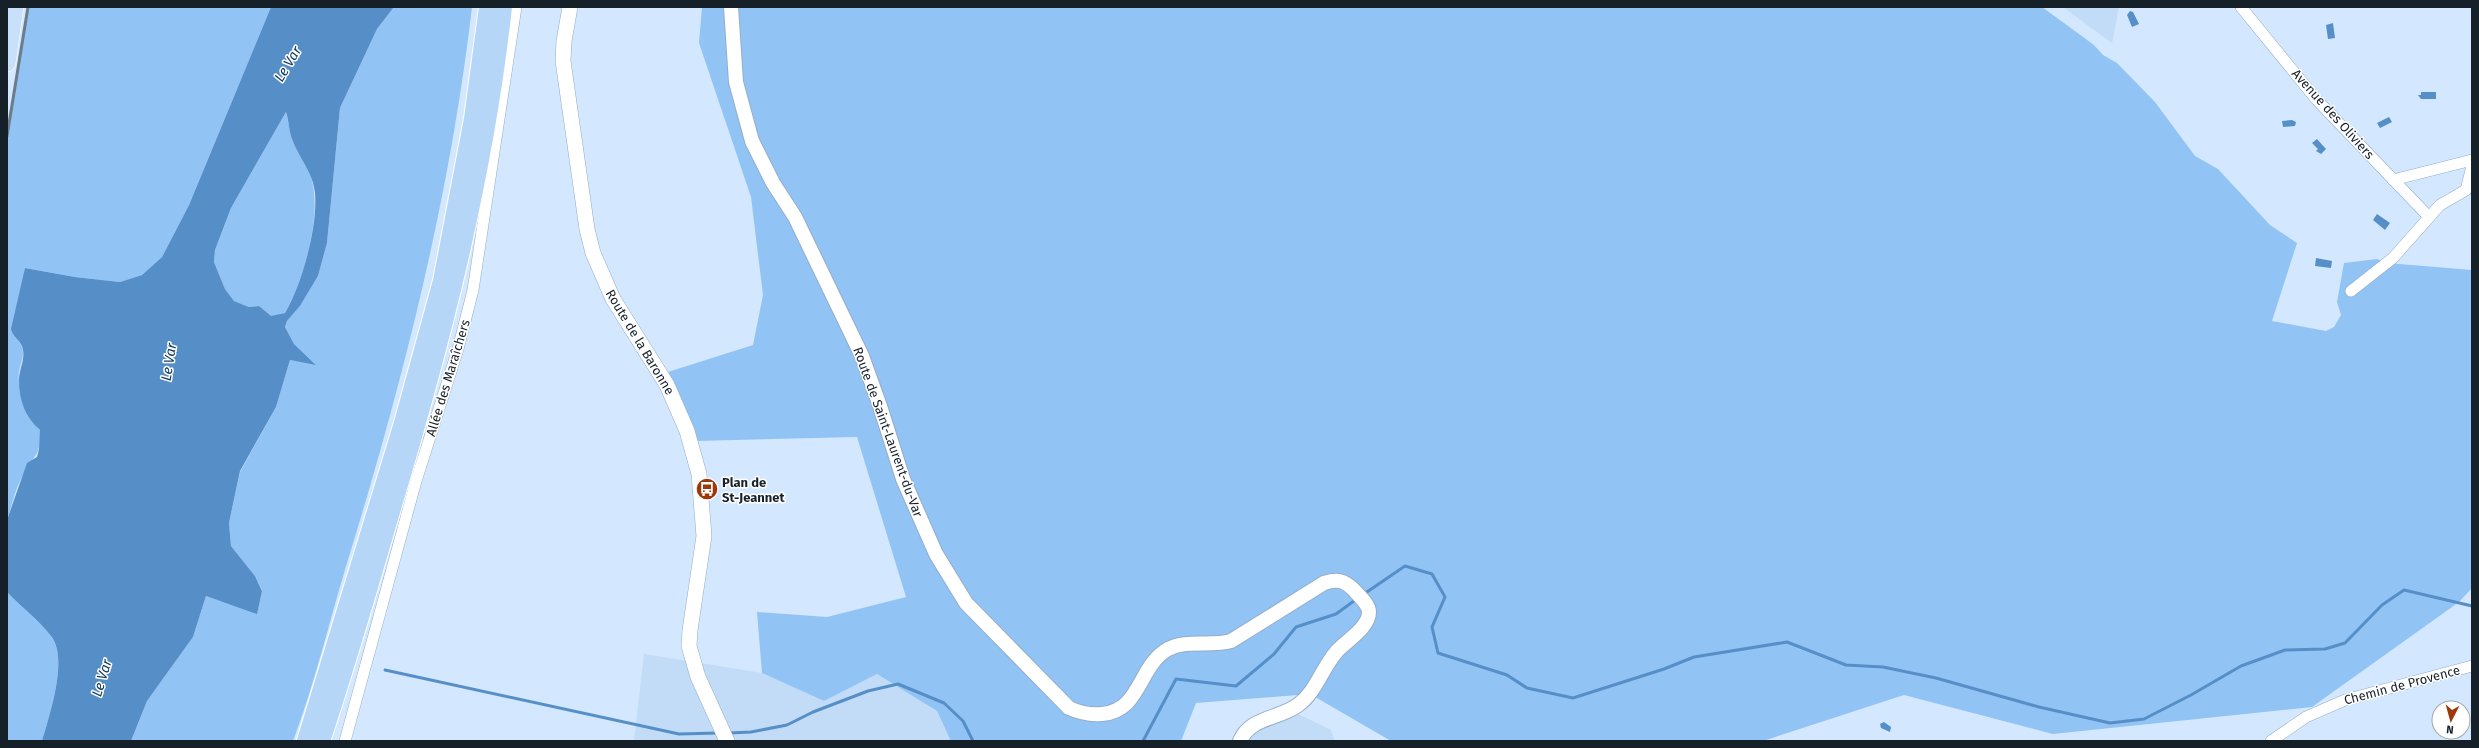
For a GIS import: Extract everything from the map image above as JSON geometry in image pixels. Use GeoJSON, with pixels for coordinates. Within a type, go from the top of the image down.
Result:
{"type":"FeatureCollection","features":[{"type":"Feature","properties":{"kind":"highway"},"geometry":{"type":"LineString","coordinates":[[306,741],[403,423],[442,281],[473,118],[488,7]]}},
{"type":"Feature","properties":{"kind":"highway"},"geometry":{"type":"LineString","coordinates":[[321,741],[418,421],[456,281],[488,121],[503,7]]}},
{"type":"Feature","properties":{"kind":"main road"},"geometry":{"type":"LineString","coordinates":[[7,63],[15,7]]}},
{"type":"Feature","properties":{"kind":"main road","name":"Route de la Baronne"},"geometry":{"type":"LineString","coordinates":[[570,7],[565,29],[563,61],[586,223],[593,253],[601,276],[623,317],[667,385],[687,431],[699,474],[704,536],[689,646],[696,671],[727,741]]}},
{"type":"Feature","properties":{"kind":"street","name":"Allée des Maraîchers"},"geometry":{"type":"LineString","coordinates":[[345,741],[416,482],[458,349],[473,290],[516,7]]}},
{"type":"Feature","properties":{"kind":"street","name":"Route de Saint-Laurent-du-Var"},"geometry":{"type":"LineString","coordinates":[[731,7],[736,82],[752,141],[764,166],[794,217],[862,356],[880,406],[903,479],[936,554],[966,603],[1069,708],[1091,714],[1113,712],[1128,703],[1149,667],[1160,654],[1169,648],[1183,644],[1214,644],[1231,641],[1315,588],[1335,580],[1347,582],[1367,605],[1369,613],[1365,623],[1336,652],[1306,698],[1286,713],[1258,722],[1247,730],[1240,741]]}},
{"type":"Feature","properties":{"kind":"street","name":"Avenue des Oliviers"},"geometry":{"type":"LineString","coordinates":[[2241,7],[2316,99],[2429,217]]}},
{"type":"Feature","properties":{"kind":"street"},"geometry":{"type":"LineString","coordinates":[[2393,180],[2472,160]]}},
{"type":"Feature","properties":{"kind":"street"},"geometry":{"type":"LineString","coordinates":[[2351,291],[2393,258],[2440,205],[2469,190],[2472,166]]}},
{"type":"Feature","properties":{"kind":"street","name":"Chemin de Provence"},"geometry":{"type":"LineString","coordinates":[[2271,741],[2306,717],[2345,700],[2472,666]]}},
{"type":"Feature","properties":{"kind":"shaded area"},"geometry":{"type":"Polygon","coordinates":[[[28,7],[271,7],[189,205],[162,257],[142,275],[120,282],[75,277],[25,268],[15,337],[20,343],[23,354],[19,375],[20,387],[35,425],[40,430],[40,439],[38,451],[20,480],[7,520],[7,136],[28,7]]]}},
{"type":"Feature","properties":{"kind":"shaded area"},"geometry":{"type":"Polygon","coordinates":[[[394,7],[472,7],[463,78],[451,148],[438,218],[422,288],[368,495],[301,719],[293,741],[131,741],[147,701],[193,637],[206,596],[257,613],[262,590],[255,576],[231,546],[229,523],[240,472],[276,407],[290,360],[315,364],[294,344],[285,327],[287,321],[300,306],[318,276],[327,243],[340,108],[377,29],[394,7]]]}},
{"type":"Feature","properties":{"kind":"shaded area"},"geometry":{"type":"Polygon","coordinates":[[[702,7],[2042,7],[2094,45],[2103,55],[2117,63],[2155,102],[2195,156],[2218,169],[2270,225],[2297,243],[2272,321],[2326,331],[2334,327],[2341,315],[2337,302],[2344,263],[2377,259],[2387,263],[2472,270],[2472,588],[2459,602],[2312,707],[2053,734],[1904,695],[1763,741],[1391,741],[1310,694],[1196,703],[1181,741],[947,741],[950,739],[937,711],[877,674],[824,701],[762,673],[757,612],[827,617],[906,597],[857,437],[696,441],[685,408],[668,372],[753,345],[763,295],[751,197],[699,43],[702,7]]]}},
{"type":"Feature","properties":{"kind":"shaded area"},"geometry":{"type":"Polygon","coordinates":[[[2063,7],[2119,7],[2112,43],[2063,7]]]}},
{"type":"Feature","properties":{"kind":"shaded area"},"geometry":{"type":"Polygon","coordinates":[[[286,112],[292,139],[309,172],[313,187],[315,205],[310,244],[299,282],[285,313],[271,317],[259,306],[249,307],[234,301],[225,289],[214,262],[215,250],[231,208],[286,112]]]}},
{"type":"Feature","properties":{"kind":"shaded area"},"geometry":{"type":"Polygon","coordinates":[[[7,592],[46,630],[56,646],[58,673],[56,688],[42,741],[7,741],[7,592]]]}},
{"type":"Feature","properties":{"kind":"shaded area"},"geometry":{"type":"Polygon","coordinates":[[[644,654],[762,673],[824,701],[877,674],[937,711],[950,739],[947,741],[634,741],[644,654]]]}},
{"type":"Feature","properties":{"kind":"shaded area"},"geometry":{"type":"Polygon","coordinates":[[[1298,714],[1331,730],[1335,741],[1245,741],[1253,732],[1269,723],[1298,714]]]}},
{"type":"Feature","properties":{"kind":"water","name":"Le Var"},"geometry":{"type":"Polygon","coordinates":[[[271,7],[394,7],[377,29],[340,108],[327,243],[318,276],[300,306],[287,321],[285,327],[294,344],[316,365],[290,360],[276,407],[240,471],[229,523],[231,546],[255,576],[262,591],[257,614],[206,596],[193,637],[147,701],[131,741],[42,741],[56,687],[58,658],[56,646],[46,630],[7,592],[7,520],[27,463],[37,457],[39,449],[40,430],[30,420],[24,408],[20,394],[19,380],[23,358],[22,347],[11,329],[25,268],[75,277],[120,282],[142,275],[162,257],[189,205],[271,7]],[[286,112],[231,208],[215,250],[214,262],[225,289],[234,301],[249,307],[259,306],[271,316],[285,313],[291,301],[308,255],[314,222],[314,185],[312,178],[292,139],[286,112]]]}},
{"type":"Feature","properties":{"kind":"water"},"geometry":{"type":"Polygon","coordinates":[[[2130,11],[2133,12],[2139,24],[2132,27],[2127,15],[2130,11]]]}},
{"type":"Feature","properties":{"kind":"water"},"geometry":{"type":"Polygon","coordinates":[[[2333,23],[2335,38],[2328,39],[2326,25],[2333,23]]]}},
{"type":"Feature","properties":{"kind":"water"},"geometry":{"type":"Polygon","coordinates":[[[2421,92],[2436,92],[2436,99],[2421,99],[2418,95],[2421,95],[2421,92]]]}},
{"type":"Feature","properties":{"kind":"water"},"geometry":{"type":"Polygon","coordinates":[[[2389,117],[2392,122],[2380,128],[2377,123],[2389,117]]]}},
{"type":"Feature","properties":{"kind":"water"},"geometry":{"type":"Polygon","coordinates":[[[2292,120],[2296,122],[2295,126],[2283,127],[2282,121],[2292,120]]]}},
{"type":"Feature","properties":{"kind":"water"},"geometry":{"type":"Polygon","coordinates":[[[2317,139],[2326,149],[2321,154],[2316,151],[2318,149],[2312,143],[2317,139]]]}},
{"type":"Feature","properties":{"kind":"water"},"geometry":{"type":"Polygon","coordinates":[[[2377,214],[2390,223],[2385,230],[2373,220],[2377,214]]]}},
{"type":"Feature","properties":{"kind":"water"},"geometry":{"type":"Polygon","coordinates":[[[2316,258],[2332,261],[2331,268],[2315,266],[2316,258]]]}},
{"type":"Feature","properties":{"kind":"water"},"geometry":{"type":"Polygon","coordinates":[[[1884,722],[1891,727],[1890,732],[1881,728],[1880,724],[1884,722]]]}},
{"type":"Feature","properties":{"kind":"waterway"},"geometry":{"type":"LineString","coordinates":[[1364,594],[1405,566],[1432,574],[1445,597],[1432,627],[1438,653],[1507,675],[1527,688],[1573,698],[1664,669],[1694,657],[1787,642],[1846,665],[1883,667],[1936,678],[2039,707],[2110,723],[2144,719],[2191,695],[2241,666],[2285,650],[2325,649],[2345,643],[2382,605],[2404,590],[2472,606]]}},
{"type":"Feature","properties":{"kind":"waterway"},"geometry":{"type":"LineString","coordinates":[[1143,741],[1176,679],[1236,686],[1274,654],[1296,627],[1336,614],[1358,598]]}},
{"type":"Feature","properties":{"kind":"waterway"},"geometry":{"type":"LineString","coordinates":[[385,670],[679,734],[719,733]]}},
{"type":"Feature","properties":{"kind":"waterway"},"geometry":{"type":"LineString","coordinates":[[729,733],[751,732],[787,725],[813,712],[868,691],[898,684],[944,703],[963,721],[973,741]]}},
{"type":"Feature","properties":{"kind":"railway"},"geometry":{"type":"LineString","coordinates":[[7,136],[28,7]]}},
{"type":"Feature","properties":{"kind":"place","name":"Plan de St-Jeannet"},"geometry":{"type":"Point","coordinates":[707,489]}}]}
